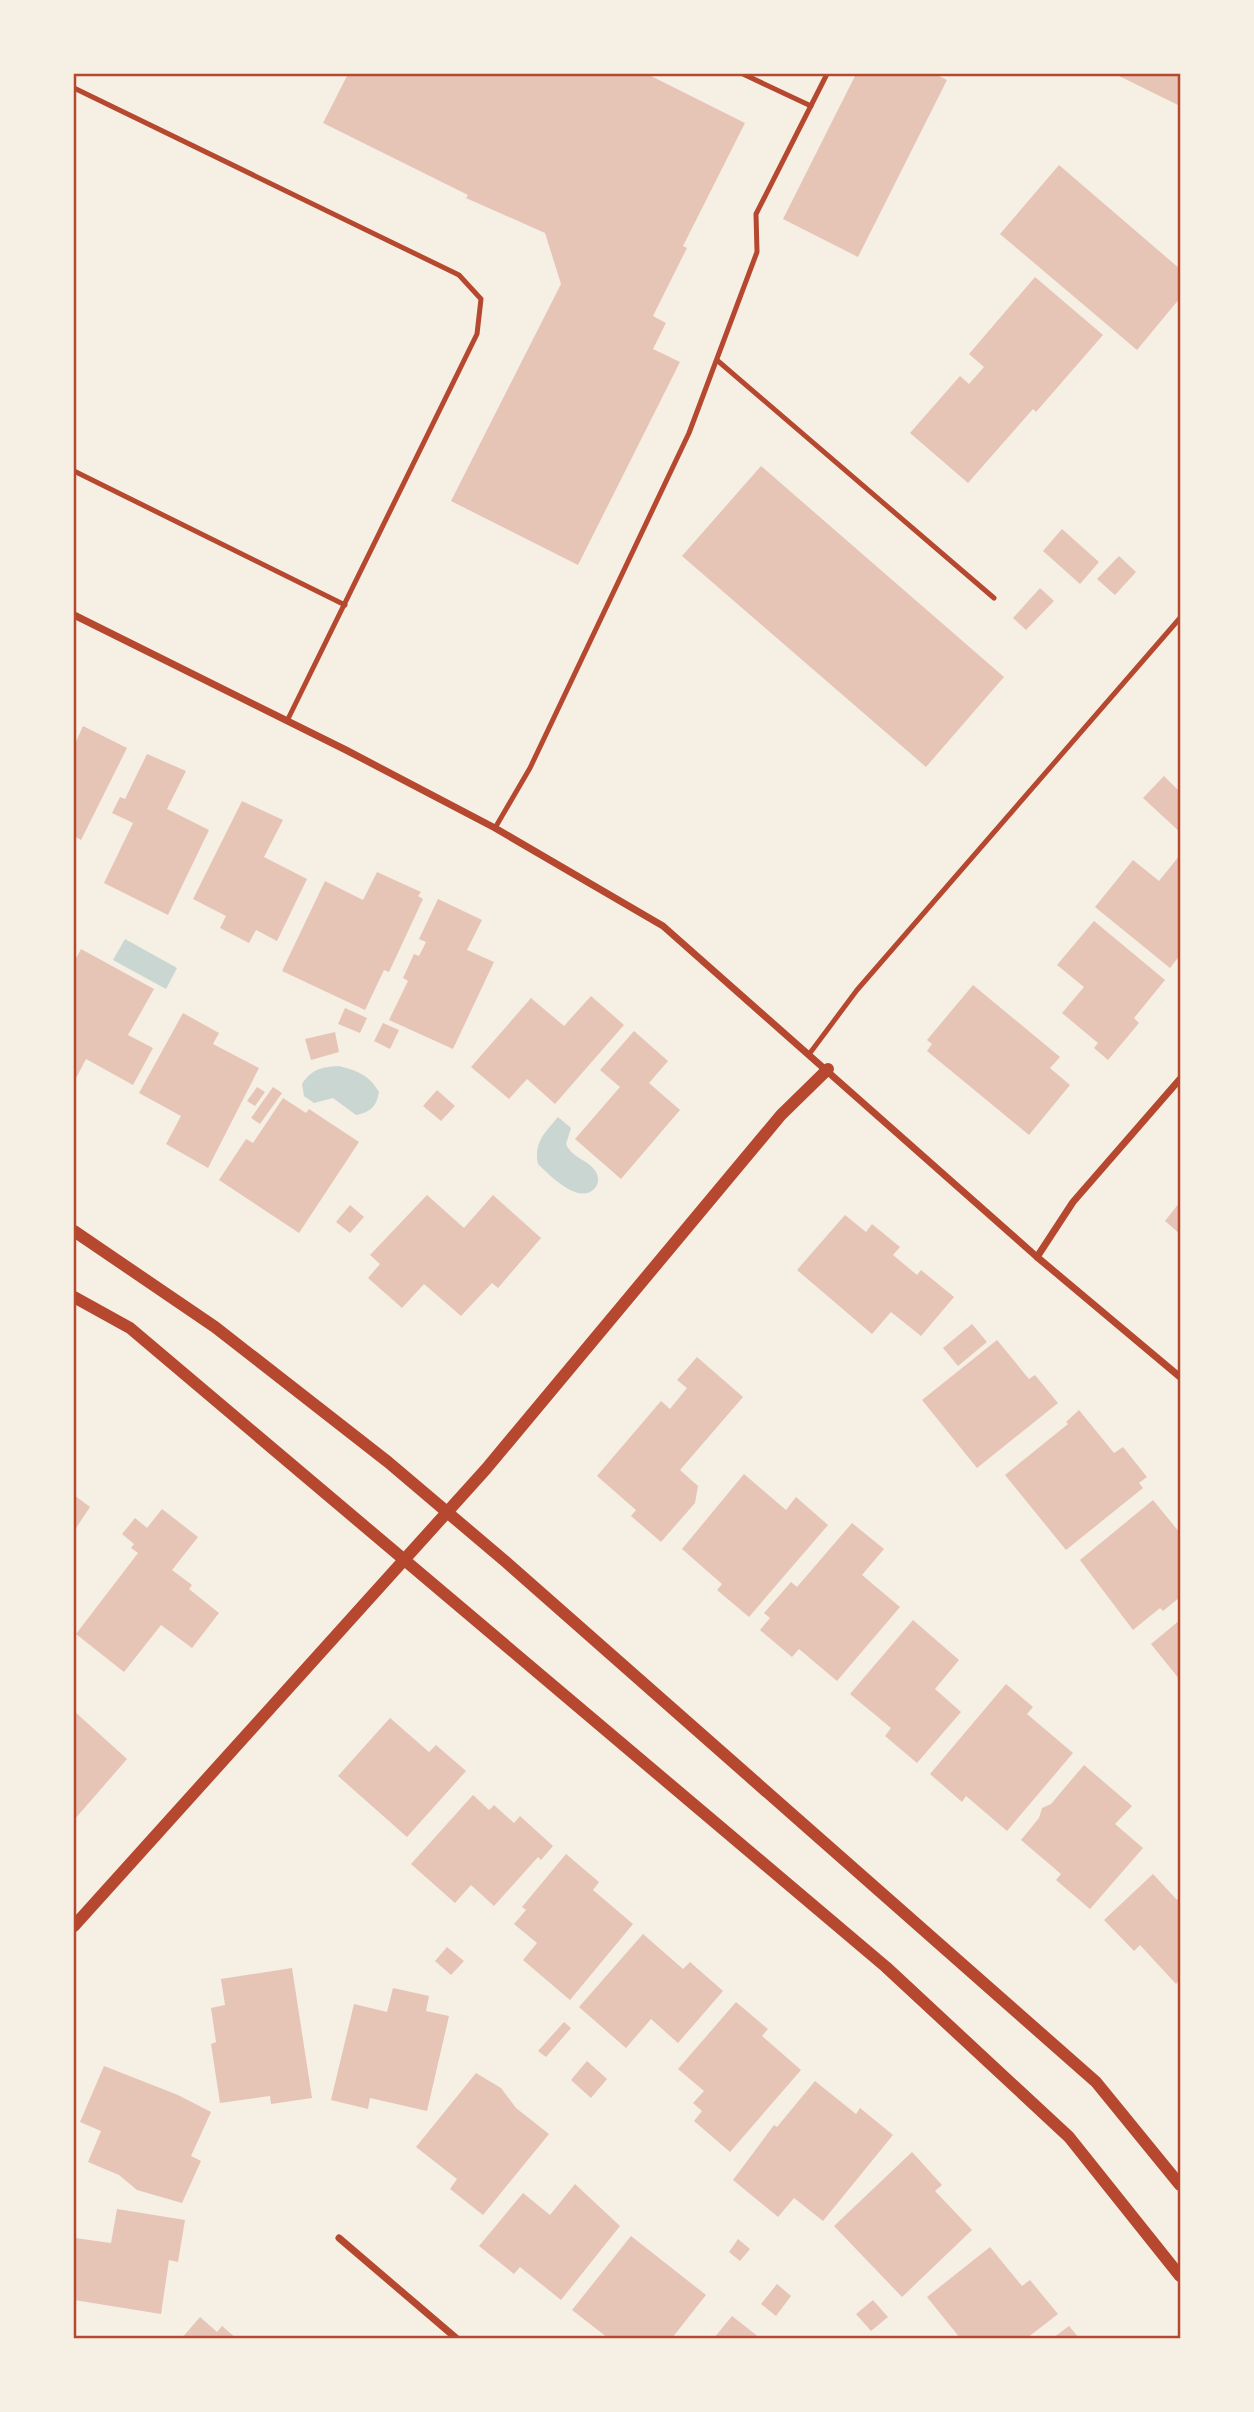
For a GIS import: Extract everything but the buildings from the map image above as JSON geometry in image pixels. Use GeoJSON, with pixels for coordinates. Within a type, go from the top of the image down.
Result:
{"type":"FeatureCollection","features":[{"type":"Feature","properties":{"kind":"street"},"geometry":{"type":"LineString","coordinates":[[74,615],[495,828],[663,926],[810,1053],[1037,1257],[1181,1377]]}},
{"type":"Feature","properties":{"kind":"street"},"geometry":{"type":"LineString","coordinates":[[74,1926],[405,1560],[781,1115],[828,1069]]}},
{"type":"Feature","properties":{"kind":"street"},"geometry":{"type":"LineString","coordinates":[[1037,1257],[1073,1202],[1181,1079]]}},
{"type":"Feature","properties":{"kind":"street"},"geometry":{"type":"LineString","coordinates":[[74,1231],[215,1327],[388,1462],[447,1512],[1096,2082],[1181,2185]]}},
{"type":"Feature","properties":{"kind":"street"},"geometry":{"type":"LineString","coordinates":[[74,1297],[130,1328],[906,1985],[1069,2137],[1181,2276]]}},
{"type":"Feature","properties":{"kind":"street"},"geometry":{"type":"LineString","coordinates":[[339,2238],[456,2339]]}},
{"type":"Feature","properties":{"kind":"lane"},"geometry":{"type":"LineString","coordinates":[[743,74],[811,106]]}},
{"type":"Feature","properties":{"kind":"lane"},"geometry":{"type":"LineString","coordinates":[[495,828],[530,768],[556,706],[689,433],[757,252],[756,214],[827,74]]}},
{"type":"Feature","properties":{"kind":"lane"},"geometry":{"type":"LineString","coordinates":[[74,88],[459,275],[481,299],[477,334],[287,722]]}},
{"type":"Feature","properties":{"kind":"lane"},"geometry":{"type":"LineString","coordinates":[[718,361],[994,598]]}},
{"type":"Feature","properties":{"kind":"lane"},"geometry":{"type":"LineString","coordinates":[[74,471],[345,605]]}},
{"type":"Feature","properties":{"kind":"lane"},"geometry":{"type":"LineString","coordinates":[[810,1053],[857,990],[1181,618]]}},
{"type":"Feature","properties":{"kind":"shaded area"},"geometry":{"type":"Polygon","coordinates":[[[125,939],[177,968],[166,989],[113,960],[125,939]]]}},
{"type":"Feature","properties":{"kind":"shaded area"},"geometry":{"type":"Polygon","coordinates":[[[339,1066],[362,1074],[375,1086],[379,1092],[378,1097],[369,1110],[356,1115],[333,1098],[314,1103],[304,1096],[302,1084],[309,1075],[322,1068],[339,1066]]]}},
{"type":"Feature","properties":{"kind":"shaded area"},"geometry":{"type":"Polygon","coordinates":[[[558,1117],[571,1128],[566,1144],[569,1149],[597,1174],[596,1186],[588,1193],[564,1187],[538,1164],[539,1144],[558,1117]]]}}]}
